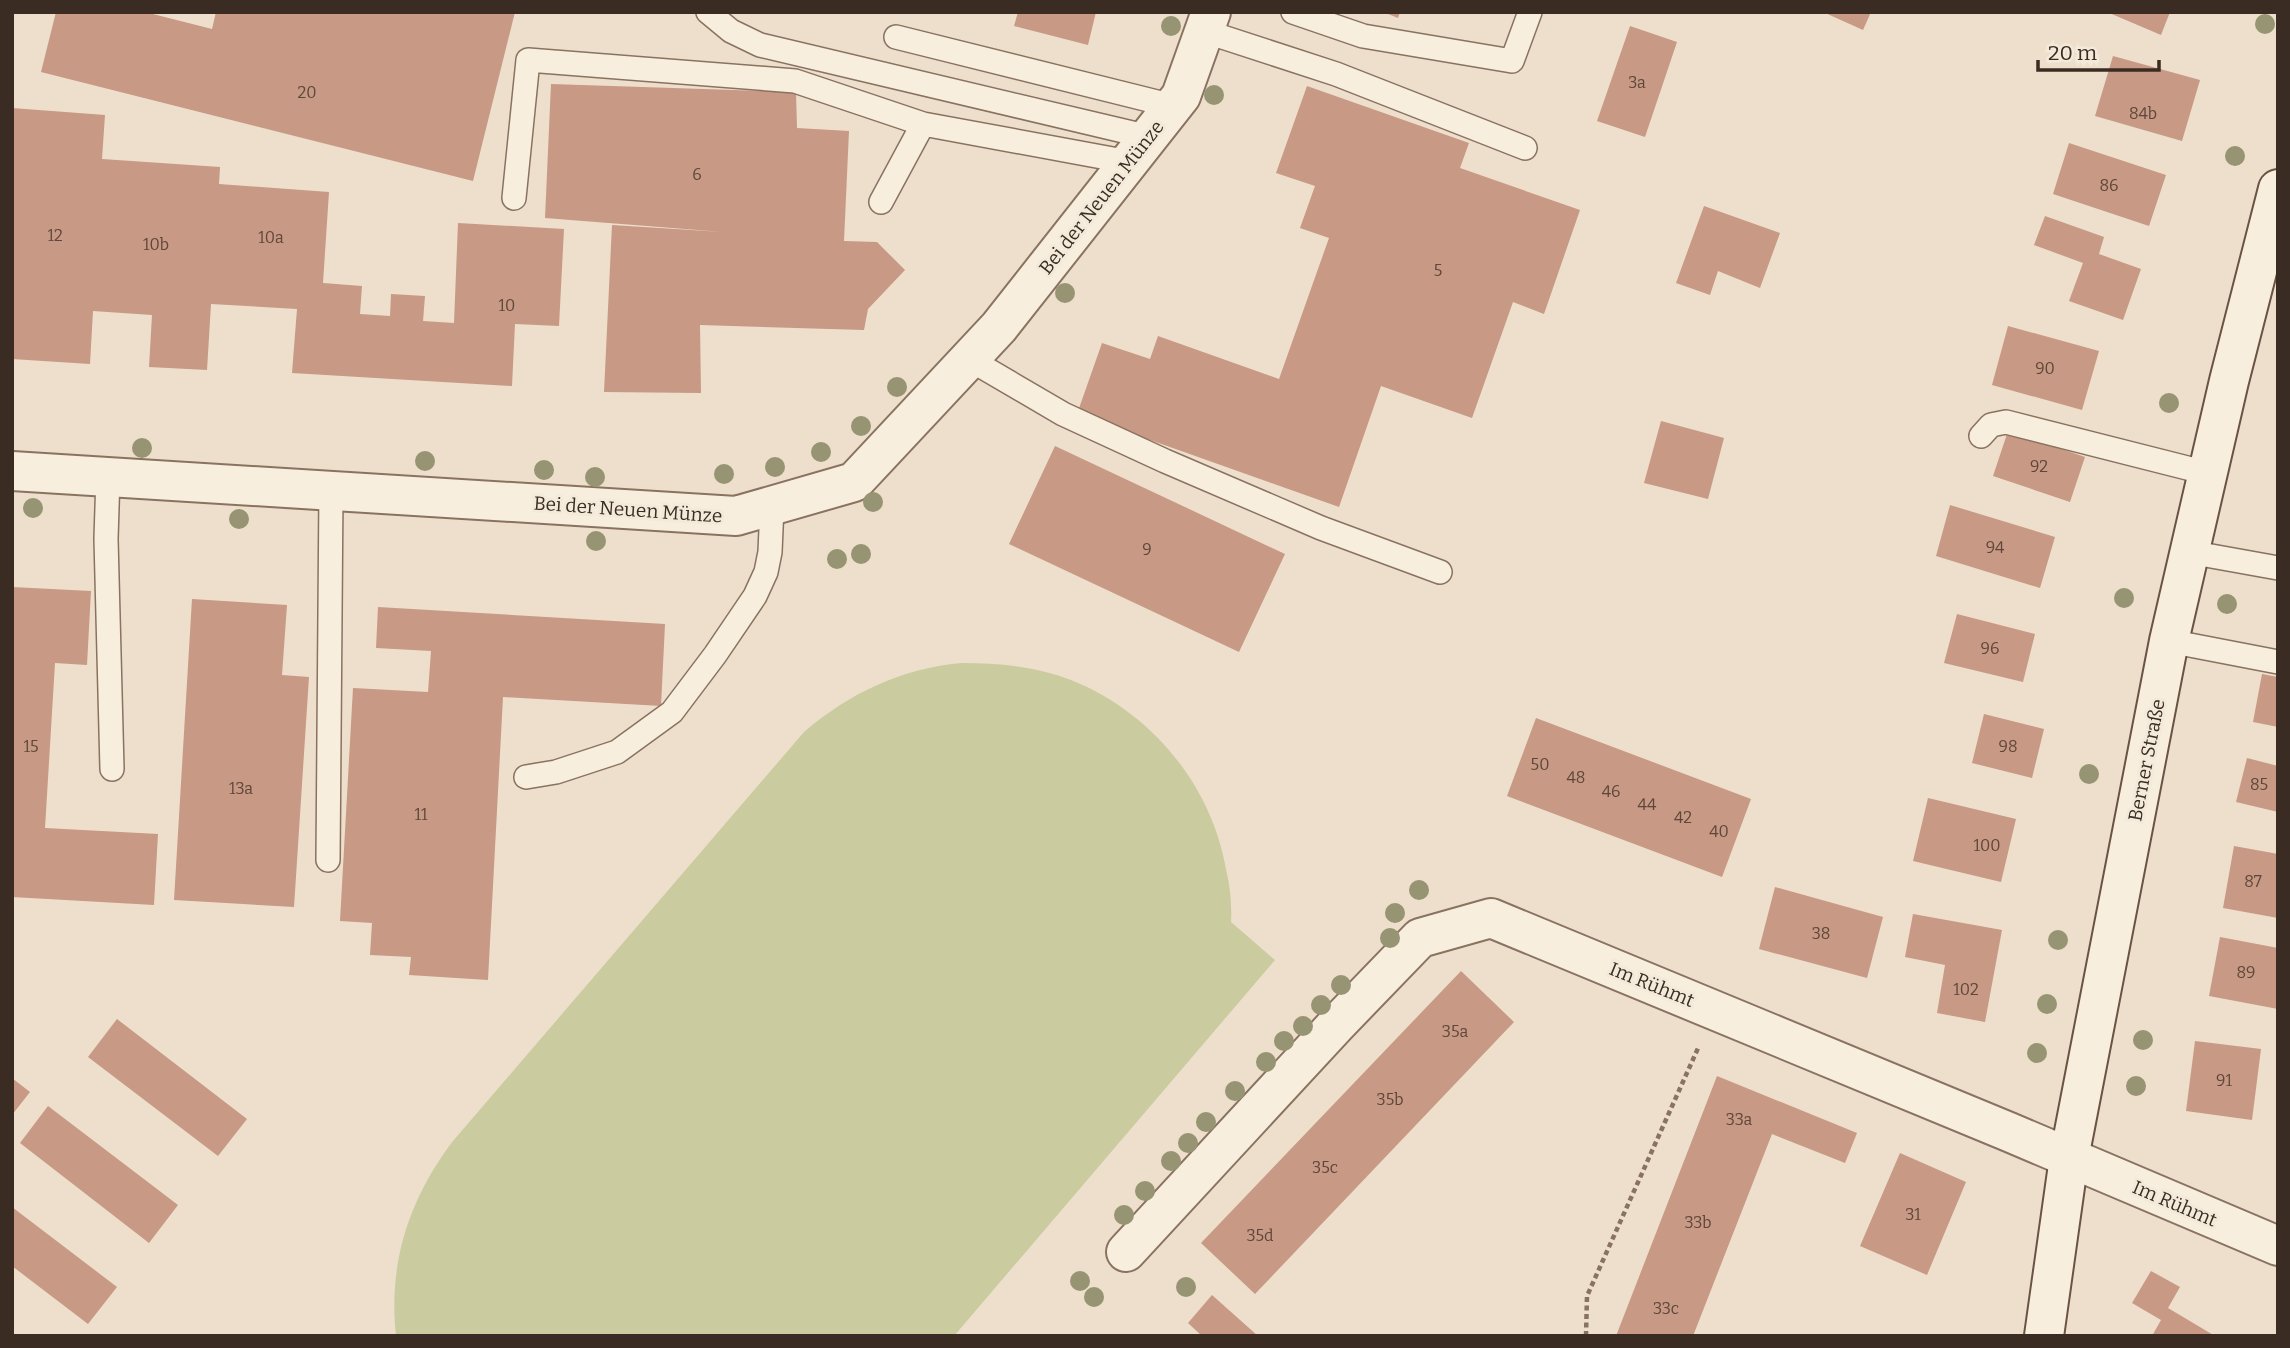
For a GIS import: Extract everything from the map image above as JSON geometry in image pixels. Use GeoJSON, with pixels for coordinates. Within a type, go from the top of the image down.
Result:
{"type":"FeatureCollection","features":[{"type":"Feature","properties":{"kind":"street","name":"Bei der Neuen Münze"},"geometry":{"type":"LineString","coordinates":[[12,471],[736,516],[854,482],[999,327],[1181,96],[1208,22]]}},
{"type":"Feature","properties":{"kind":"street","name":"Berner Straße"},"geometry":{"type":"LineString","coordinates":[[2044,1336],[2069,1158],[2169,641],[2207,472],[2278,190]]}},
{"type":"Feature","properties":{"kind":"street","name":"Im Rühmt"},"geometry":{"type":"LineString","coordinates":[[1126,1252],[1420,938],[1491,918],[2278,1246]]}},
{"type":"Feature","properties":{"kind":"lane"},"geometry":{"type":"LineString","coordinates":[[708,12],[732,31],[772,49],[1139,150]]}},
{"type":"Feature","properties":{"kind":"lane"},"geometry":{"type":"LineString","coordinates":[[1293,12],[1363,36],[1512,61],[1530,12]]}},
{"type":"Feature","properties":{"kind":"lane"},"geometry":{"type":"LineString","coordinates":[[1208,22],[1525,148]]}},
{"type":"Feature","properties":{"kind":"lane"},"geometry":{"type":"LineString","coordinates":[[896,37],[1173,106]]}},
{"type":"Feature","properties":{"kind":"lane"},"geometry":{"type":"LineString","coordinates":[[514,198],[527,60],[795,81],[923,124],[1139,150]]}},
{"type":"Feature","properties":{"kind":"lane"},"geometry":{"type":"LineString","coordinates":[[881,202],[923,124]]}},
{"type":"Feature","properties":{"kind":"lane"},"geometry":{"type":"LineString","coordinates":[[970,359],[1063,414],[1165,461],[1321,528],[1440,572]]}},
{"type":"Feature","properties":{"kind":"lane"},"geometry":{"type":"LineString","coordinates":[[1981,436],[1991,425],[2006,422],[2207,472]]}},
{"type":"Feature","properties":{"kind":"lane"},"geometry":{"type":"LineString","coordinates":[[108,476],[106,539],[112,769]]}},
{"type":"Feature","properties":{"kind":"lane"},"geometry":{"type":"LineString","coordinates":[[328,860],[331,490]]}},
{"type":"Feature","properties":{"kind":"lane"},"geometry":{"type":"LineString","coordinates":[[526,778],[555,772],[617,752],[672,712],[755,596],[766,572],[770,552],[772,506]]}},
{"type":"Feature","properties":{"kind":"lane"},"geometry":{"type":"LineString","coordinates":[[2189,552],[2278,568]]}},
{"type":"Feature","properties":{"kind":"lane"},"geometry":{"type":"LineString","coordinates":[[2169,641],[2278,662]]}},
{"type":"Feature","properties":{"kind":"path"},"geometry":{"type":"LineString","coordinates":[[1586,1336],[1587,1296],[1715,1010]]}},
{"type":"Feature","properties":{"kind":"green space"},"geometry":{"type":"Polygon","coordinates":[[[961,663],[1016,666],[1071,680],[1127,711],[1151,731],[1173,755],[1207,808],[1227,875],[1231,922],[1275,960],[954,1336],[396,1336],[395,1283],[405,1233],[424,1186],[453,1141],[804,732],[839,706],[877,685],[917,671],[961,663]]]}},
{"type":"Feature","properties":{"kind":"building"},"geometry":{"type":"Polygon","coordinates":[[[56,12],[145,12],[212,29],[216,12],[515,12],[473,181],[41,72],[56,12]]]}},
{"type":"Feature","properties":{"kind":"building"},"geometry":{"type":"Polygon","coordinates":[[[1018,12],[1096,12],[1088,45],[1014,26],[1018,12]]]}},
{"type":"Feature","properties":{"kind":"building"},"geometry":{"type":"Polygon","coordinates":[[[1383,12],[1400,12],[1398,18],[1383,12]]]}},
{"type":"Feature","properties":{"kind":"building"},"geometry":{"type":"Polygon","coordinates":[[[1823,12],[1871,12],[1863,30],[1823,12]]]}},
{"type":"Feature","properties":{"kind":"building"},"geometry":{"type":"Polygon","coordinates":[[[2107,12],[2170,12],[2161,35],[2107,12]]]}},
{"type":"Feature","properties":{"kind":"building"},"geometry":{"type":"Polygon","coordinates":[[[1630,26],[1677,42],[1645,137],[1597,121],[1630,26]]]}},
{"type":"Feature","properties":{"kind":"building"},"geometry":{"type":"Polygon","coordinates":[[[2113,56],[2200,80],[2182,141],[2095,116],[2113,56]]]}},
{"type":"Feature","properties":{"kind":"building"},"geometry":{"type":"Polygon","coordinates":[[[551,84],[796,92],[797,128],[849,131],[844,241],[877,242],[905,270],[868,309],[864,330],[700,325],[701,393],[604,392],[612,225],[723,232],[545,218],[551,84]]]}},
{"type":"Feature","properties":{"kind":"building"},"geometry":{"type":"Polygon","coordinates":[[[1307,86],[1469,143],[1460,168],[1580,210],[1544,314],[1513,302],[1472,418],[1381,386],[1339,507],[1077,414],[1102,343],[1150,359],[1158,336],[1279,379],[1329,238],[1300,228],[1315,186],[1276,173],[1307,86]]]}},
{"type":"Feature","properties":{"kind":"building"},"geometry":{"type":"Polygon","coordinates":[[[12,108],[105,115],[102,159],[220,167],[219,184],[329,192],[323,283],[362,286],[360,314],[390,316],[391,294],[425,296],[423,321],[454,323],[458,223],[564,229],[559,326],[515,324],[512,386],[292,373],[297,309],[211,304],[207,370],[149,367],[152,315],[93,311],[90,364],[12,359],[12,108]]]}},
{"type":"Feature","properties":{"kind":"building"},"geometry":{"type":"Polygon","coordinates":[[[2069,143],[2166,175],[2149,226],[2053,194],[2069,143]]]}},
{"type":"Feature","properties":{"kind":"building"},"geometry":{"type":"Polygon","coordinates":[[[1704,206],[1780,233],[1760,288],[1718,271],[1710,295],[1676,283],[1704,206]]]}},
{"type":"Feature","properties":{"kind":"building"},"geometry":{"type":"Polygon","coordinates":[[[2045,216],[2104,237],[2099,254],[2141,269],[2123,320],[2069,301],[2083,263],[2034,245],[2045,216]]]}},
{"type":"Feature","properties":{"kind":"building"},"geometry":{"type":"Polygon","coordinates":[[[2008,326],[2099,351],[2082,410],[1992,385],[2008,326]]]}},
{"type":"Feature","properties":{"kind":"building"},"geometry":{"type":"Polygon","coordinates":[[[1661,421],[1724,438],[1708,499],[1644,483],[1661,421]]]}},
{"type":"Feature","properties":{"kind":"building"},"geometry":{"type":"Polygon","coordinates":[[[2008,431],[2085,457],[2070,502],[1993,476],[2008,431]]]}},
{"type":"Feature","properties":{"kind":"building"},"geometry":{"type":"Polygon","coordinates":[[[1055,446],[1285,554],[1239,652],[1009,544],[1055,446]]]}},
{"type":"Feature","properties":{"kind":"building"},"geometry":{"type":"Polygon","coordinates":[[[1950,505],[2055,537],[2040,588],[1936,556],[1950,505]]]}},
{"type":"Feature","properties":{"kind":"building"},"geometry":{"type":"Polygon","coordinates":[[[12,587],[91,591],[87,665],[55,663],[45,828],[158,834],[154,905],[12,897],[12,587]]]}},
{"type":"Feature","properties":{"kind":"building"},"geometry":{"type":"Polygon","coordinates":[[[192,599],[287,605],[282,675],[309,677],[294,907],[174,900],[192,599]]]}},
{"type":"Feature","properties":{"kind":"building"},"geometry":{"type":"Polygon","coordinates":[[[378,607],[665,624],[661,706],[503,697],[488,980],[409,975],[411,957],[370,955],[372,923],[340,921],[353,688],[428,692],[431,651],[376,648],[378,607]]]}},
{"type":"Feature","properties":{"kind":"building"},"geometry":{"type":"Polygon","coordinates":[[[1957,614],[2035,634],[2023,682],[1944,663],[1957,614]]]}},
{"type":"Feature","properties":{"kind":"building"},"geometry":{"type":"Polygon","coordinates":[[[2262,674],[2278,677],[2278,727],[2253,722],[2262,674]]]}},
{"type":"Feature","properties":{"kind":"building"},"geometry":{"type":"Polygon","coordinates":[[[1984,714],[2044,729],[2032,778],[1972,763],[1984,714]]]}},
{"type":"Feature","properties":{"kind":"building"},"geometry":{"type":"Polygon","coordinates":[[[1536,718],[1751,799],[1722,877],[1507,796],[1536,718]]]}},
{"type":"Feature","properties":{"kind":"building"},"geometry":{"type":"Polygon","coordinates":[[[2247,758],[2278,766],[2278,812],[2236,802],[2247,758]]]}},
{"type":"Feature","properties":{"kind":"building"},"geometry":{"type":"Polygon","coordinates":[[[1928,798],[2016,819],[2001,882],[1913,861],[1928,798]]]}},
{"type":"Feature","properties":{"kind":"building"},"geometry":{"type":"Polygon","coordinates":[[[2234,846],[2278,854],[2278,918],[2223,908],[2234,846]]]}},
{"type":"Feature","properties":{"kind":"building"},"geometry":{"type":"Polygon","coordinates":[[[1775,887],[1883,917],[1867,978],[1759,949],[1775,887]]]}},
{"type":"Feature","properties":{"kind":"building"},"geometry":{"type":"Polygon","coordinates":[[[1913,914],[2002,930],[1985,1022],[1937,1013],[1945,965],[1905,957],[1913,914]]]}},
{"type":"Feature","properties":{"kind":"building"},"geometry":{"type":"Polygon","coordinates":[[[2220,937],[2278,948],[2278,1009],[2209,996],[2220,937]]]}},
{"type":"Feature","properties":{"kind":"building"},"geometry":{"type":"Polygon","coordinates":[[[1461,971],[1514,1022],[1255,1294],[1201,1243],[1461,971]]]}},
{"type":"Feature","properties":{"kind":"building"},"geometry":{"type":"Polygon","coordinates":[[[117,1019],[247,1119],[218,1156],[88,1057],[117,1019]]]}},
{"type":"Feature","properties":{"kind":"building"},"geometry":{"type":"Polygon","coordinates":[[[2195,1041],[2261,1049],[2252,1120],[2186,1111],[2195,1041]]]}},
{"type":"Feature","properties":{"kind":"building"},"geometry":{"type":"Polygon","coordinates":[[[1717,1076],[1857,1133],[1845,1163],[1772,1134],[1693,1336],[1616,1336],[1717,1076]]]}},
{"type":"Feature","properties":{"kind":"building"},"geometry":{"type":"Polygon","coordinates":[[[12,1078],[30,1092],[12,1115],[12,1078]]]}},
{"type":"Feature","properties":{"kind":"building"},"geometry":{"type":"Polygon","coordinates":[[[48,1106],[178,1205],[149,1243],[20,1143],[48,1106]]]}},
{"type":"Feature","properties":{"kind":"building"},"geometry":{"type":"Polygon","coordinates":[[[1900,1153],[1966,1182],[1927,1275],[1860,1246],[1900,1153]]]}},
{"type":"Feature","properties":{"kind":"building"},"geometry":{"type":"Polygon","coordinates":[[[12,1207],[117,1287],[88,1324],[12,1266],[12,1207]]]}},
{"type":"Feature","properties":{"kind":"building"},"geometry":{"type":"Polygon","coordinates":[[[2151,1271],[2180,1287],[2168,1308],[2215,1336],[2152,1336],[2161,1320],[2132,1303],[2151,1271]]]}},
{"type":"Feature","properties":{"kind":"building"},"geometry":{"type":"Polygon","coordinates":[[[1212,1295],[1258,1336],[1202,1336],[1188,1323],[1212,1295]]]}}]}
